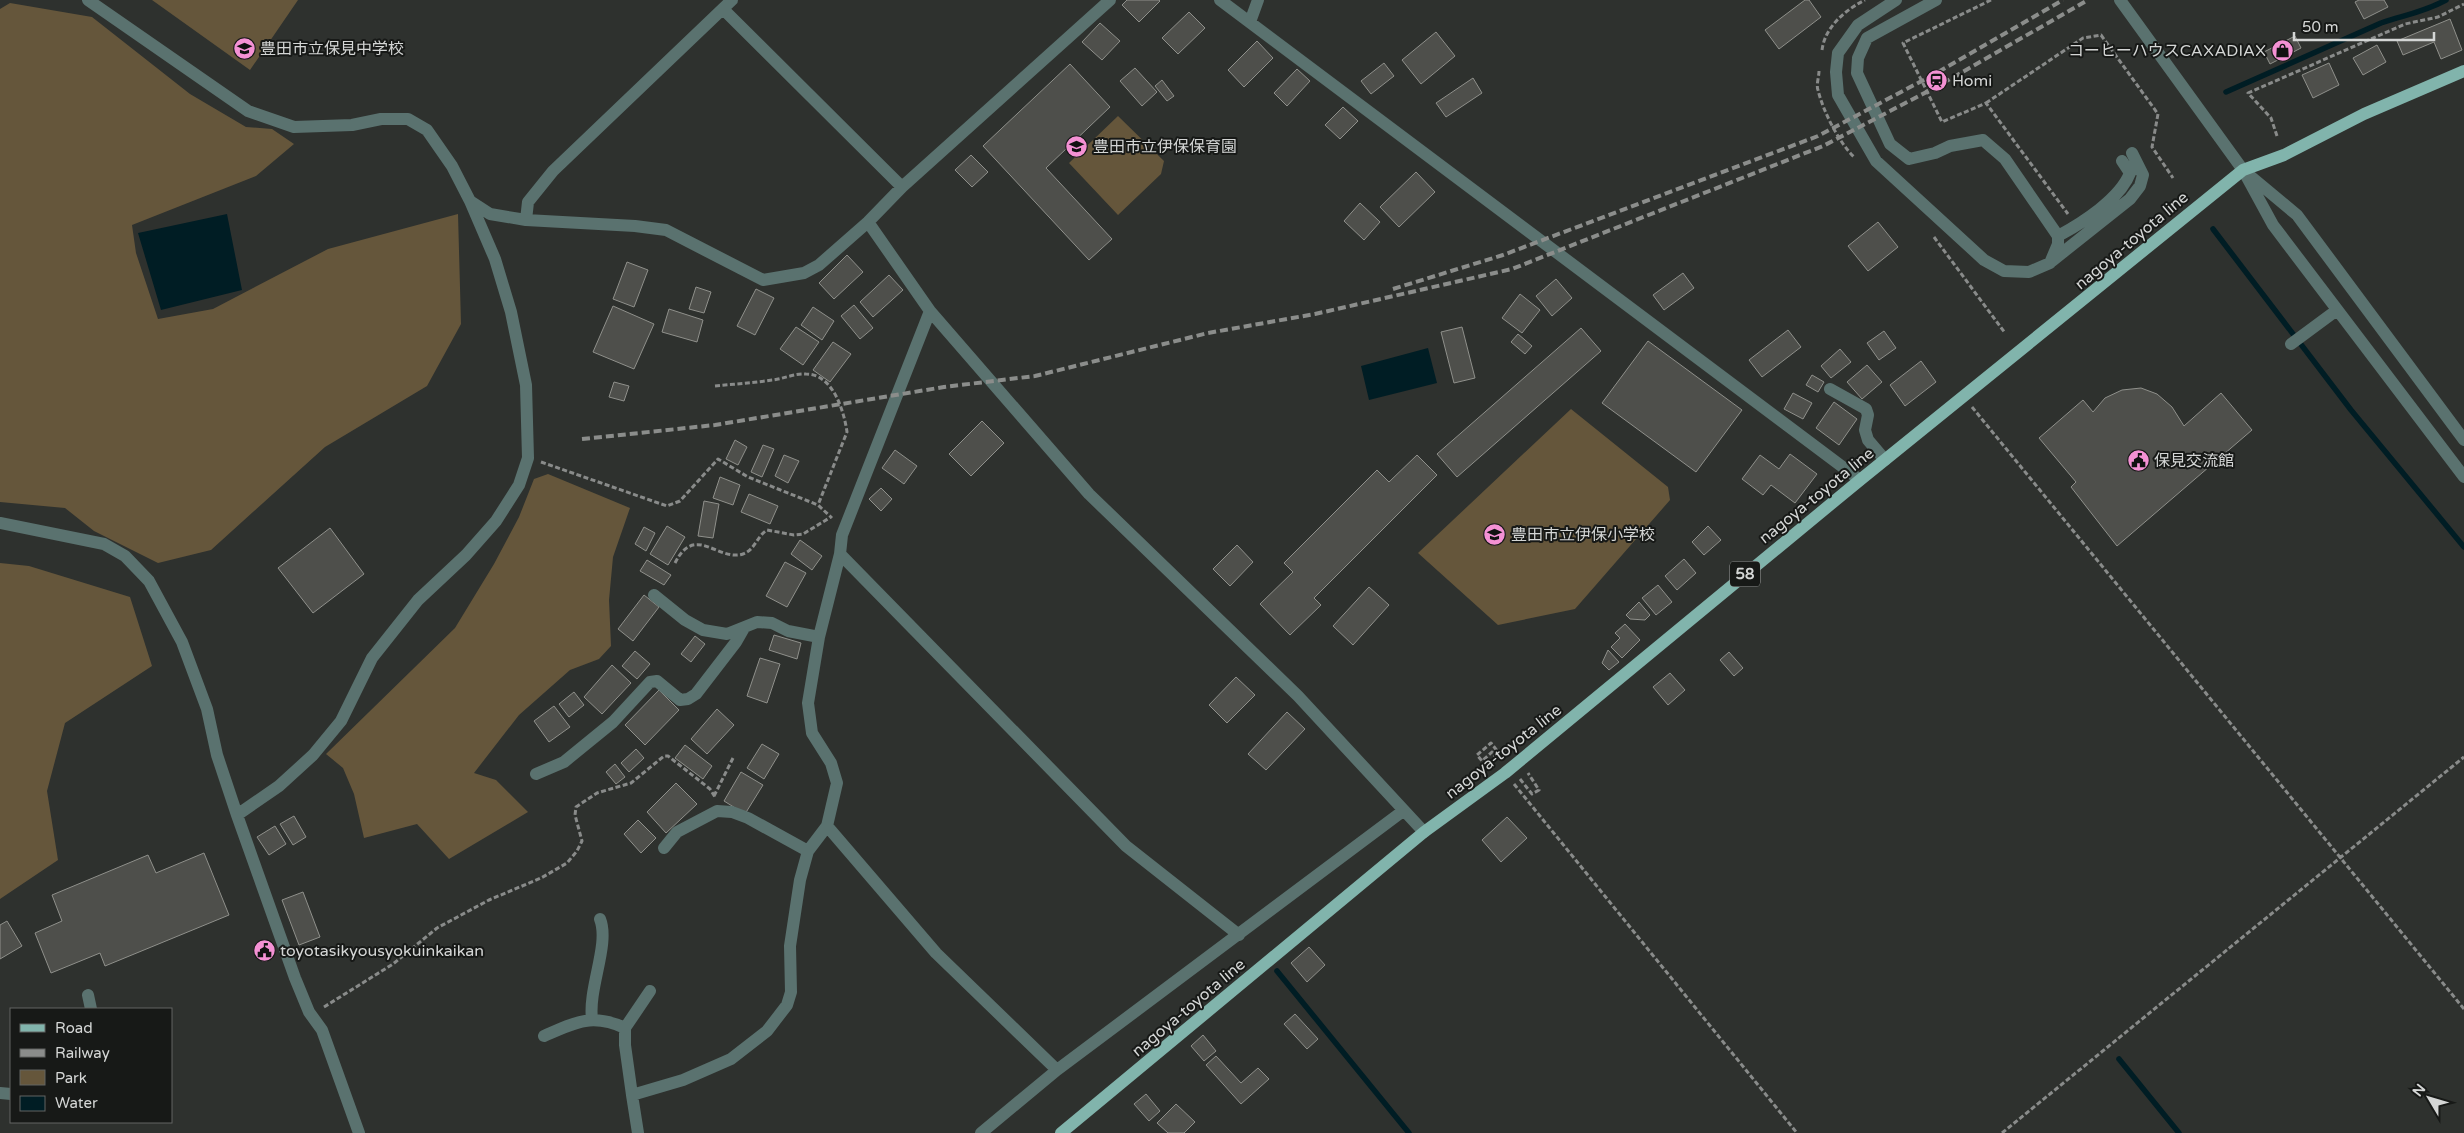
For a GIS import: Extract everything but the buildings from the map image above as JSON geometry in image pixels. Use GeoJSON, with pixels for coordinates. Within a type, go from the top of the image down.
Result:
{"type":"FeatureCollection","features":[{"type":"Feature","properties":{"kind":"main road","name":"nagoya-toyota line"},"geometry":{"type":"LineString","coordinates":[[1061,1133],[1424,832],[1504,773],[1860,480],[2243,170],[2284,155],[2364,114],[2464,71]]}},
{"type":"Feature","properties":{"kind":"street"},"geometry":{"type":"LineString","coordinates":[[88,0],[248,110],[294,127],[352,125],[381,119],[408,118],[428,130],[452,166],[470,201],[495,259],[511,312],[526,385],[528,458],[519,485],[496,521],[466,555],[418,600],[372,658],[341,721],[313,755],[279,786],[237,814]]}},
{"type":"Feature","properties":{"kind":"street"},"geometry":{"type":"LineString","coordinates":[[470,201],[490,214],[526,220],[635,226],[666,230],[763,280],[804,273],[818,264],[868,222],[902,187],[1110,0]]}},
{"type":"Feature","properties":{"kind":"street"},"geometry":{"type":"LineString","coordinates":[[1220,0],[1860,480]]}},
{"type":"Feature","properties":{"kind":"street"},"geometry":{"type":"LineString","coordinates":[[1250,22],[1258,0]]}},
{"type":"Feature","properties":{"kind":"street"},"geometry":{"type":"LineString","coordinates":[[1896,0],[1858,25],[1838,53],[1836,72],[1838,95],[1876,161],[1984,260],[2004,271],[2029,272],[2050,263],[2130,199],[2140,186],[2143,175],[2132,153]]}},
{"type":"Feature","properties":{"kind":"street"},"geometry":{"type":"LineString","coordinates":[[1936,0],[1867,38],[1858,58],[1857,72],[1890,144],[1909,159],[1934,154],[1950,146],[1984,140],[2005,159],[2058,236],[2058,244],[2050,263]]}},
{"type":"Feature","properties":{"kind":"street"},"geometry":{"type":"LineString","coordinates":[[2120,0],[2243,170],[2273,225],[2464,477]]}},
{"type":"Feature","properties":{"kind":"street"},"geometry":{"type":"LineString","coordinates":[[526,220],[528,202],[553,171],[728,4],[902,187]]}},
{"type":"Feature","properties":{"kind":"street"},"geometry":{"type":"LineString","coordinates":[[2058,236],[2076,226],[2126,181],[2130,173],[2122,161]]}},
{"type":"Feature","properties":{"kind":"street"},"geometry":{"type":"LineString","coordinates":[[2243,170],[2297,215],[2464,440]]}},
{"type":"Feature","properties":{"kind":"street"},"geometry":{"type":"LineString","coordinates":[[868,222],[930,310],[1089,494],[1298,696],[1424,832]]}},
{"type":"Feature","properties":{"kind":"street"},"geometry":{"type":"LineString","coordinates":[[632,1095],[683,1080],[731,1059],[748,1048],[779,1019],[791,992],[790,946],[794,910],[808,851],[827,826],[837,783],[832,763],[812,734],[808,704],[820,637],[840,554],[844,528],[930,310]]}},
{"type":"Feature","properties":{"kind":"street"},"geometry":{"type":"LineString","coordinates":[[2291,344],[2337,310]]}},
{"type":"Feature","properties":{"kind":"street"},"geometry":{"type":"LineString","coordinates":[[1830,388],[1866,409],[1868,415],[1865,430],[1868,440],[1885,460]]}},
{"type":"Feature","properties":{"kind":"street"},"geometry":{"type":"LineString","coordinates":[[0,523],[104,544],[125,556],[149,581],[182,642],[207,709],[217,755],[237,814],[309,1012],[322,1030],[359,1133]]}},
{"type":"Feature","properties":{"kind":"street"},"geometry":{"type":"LineString","coordinates":[[840,554],[1126,846],[1239,935]]}},
{"type":"Feature","properties":{"kind":"street"},"geometry":{"type":"LineString","coordinates":[[654,595],[685,620],[703,630],[727,634],[757,622],[772,623],[788,631],[820,637]]}},
{"type":"Feature","properties":{"kind":"street"},"geometry":{"type":"LineString","coordinates":[[536,774],[564,762],[613,722],[650,682],[657,681],[680,700],[688,699],[696,694],[736,642],[744,628]]}},
{"type":"Feature","properties":{"kind":"street"},"geometry":{"type":"LineString","coordinates":[[664,848],[677,832],[717,811],[732,812],[748,818],[808,851]]}},
{"type":"Feature","properties":{"kind":"street"},"geometry":{"type":"LineString","coordinates":[[981,1133],[1057,1070],[1403,811]]}},
{"type":"Feature","properties":{"kind":"street"},"geometry":{"type":"LineString","coordinates":[[827,826],[936,954],[1057,1070]]}},
{"type":"Feature","properties":{"kind":"street"},"geometry":{"type":"LineString","coordinates":[[592,1019],[591,996],[603,936],[600,919]]}},
{"type":"Feature","properties":{"kind":"street"},"geometry":{"type":"LineString","coordinates":[[638,1133],[625,1045],[625,1028],[650,991]]}},
{"type":"Feature","properties":{"kind":"street"},"geometry":{"type":"LineString","coordinates":[[88,995],[91,1008]]}},
{"type":"Feature","properties":{"kind":"street"},"geometry":{"type":"LineString","coordinates":[[544,1036],[566,1026],[592,1019],[614,1023],[625,1028]]}},
{"type":"Feature","properties":{"kind":"path"},"geometry":{"type":"LineString","coordinates":[[1991,0],[1903,44],[1942,122],[1986,103],[2083,38],[2101,35],[2158,114],[2152,147],[2173,178]]}},
{"type":"Feature","properties":{"kind":"path"},"geometry":{"type":"LineString","coordinates":[[2277,136],[2271,118],[2248,93],[2405,24],[2438,17],[2464,4]]}},
{"type":"Feature","properties":{"kind":"path"},"geometry":{"type":"LineString","coordinates":[[1986,103],[2076,226]]}},
{"type":"Feature","properties":{"kind":"path"},"geometry":{"type":"LineString","coordinates":[[1845,149],[1857,160]]}},
{"type":"Feature","properties":{"kind":"path"},"geometry":{"type":"LineString","coordinates":[[1928,230],[2005,332]]}},
{"type":"Feature","properties":{"kind":"path"},"geometry":{"type":"LineString","coordinates":[[715,386],[774,380],[805,373],[815,374],[832,389],[847,432],[818,505]]}},
{"type":"Feature","properties":{"kind":"path"},"geometry":{"type":"LineString","coordinates":[[1964,397],[2464,1009]]}},
{"type":"Feature","properties":{"kind":"path"},"geometry":{"type":"LineString","coordinates":[[528,458],[666,506],[680,501],[718,459],[748,477],[818,505],[844,528]]}},
{"type":"Feature","properties":{"kind":"path"},"geometry":{"type":"LineString","coordinates":[[675,563],[691,545],[703,545],[732,555],[742,554],[750,550],[760,534],[767,530],[794,535],[803,534],[831,517]]}},
{"type":"Feature","properties":{"kind":"path"},"geometry":{"type":"LineString","coordinates":[[309,1012],[328,1006],[393,964],[437,928],[489,900],[541,878],[567,863],[582,841],[575,815],[576,807],[597,793],[630,783],[664,756],[668,756],[710,790],[714,796],[717,811]]}},
{"type":"Feature","properties":{"kind":"path"},"geometry":{"type":"LineString","coordinates":[[714,796],[734,756]]}},
{"type":"Feature","properties":{"kind":"path"},"geometry":{"type":"LineString","coordinates":[[2002,1133],[2464,757]]}},
{"type":"Feature","properties":{"kind":"path"},"geometry":{"type":"LineString","coordinates":[[1504,773],[1797,1133]]}},
{"type":"Feature","properties":{"kind":"green space"},"geometry":{"type":"Polygon","coordinates":[[[152,0],[298,0],[250,70],[152,0]]]}},
{"type":"Feature","properties":{"kind":"green space"},"geometry":{"type":"Polygon","coordinates":[[[10,3],[92,17],[190,94],[246,127],[272,129],[294,144],[256,176],[132,225],[136,253],[158,319],[213,309],[328,249],[458,214],[461,324],[427,386],[325,447],[211,550],[158,563],[94,531],[65,508],[0,502],[0,9],[10,3]]]}},
{"type":"Feature","properties":{"kind":"green space"},"geometry":{"type":"Polygon","coordinates":[[[1118,116],[1164,161],[1161,174],[1118,215],[1069,163],[1118,116]]]}},
{"type":"Feature","properties":{"kind":"green space"},"geometry":{"type":"Polygon","coordinates":[[[1571,409],[1668,487],[1670,500],[1575,609],[1498,625],[1418,553],[1571,409]]]}},
{"type":"Feature","properties":{"kind":"green space"},"geometry":{"type":"Polygon","coordinates":[[[548,474],[630,508],[613,557],[609,600],[611,646],[599,659],[570,670],[519,715],[474,773],[496,780],[528,812],[449,859],[417,824],[364,838],[354,794],[343,768],[326,754],[455,628],[494,564],[519,517],[534,479],[548,474]]]}},
{"type":"Feature","properties":{"kind":"green space"},"geometry":{"type":"Polygon","coordinates":[[[0,563],[29,566],[130,597],[152,666],[65,723],[47,791],[58,860],[0,899],[0,563]]]}},
{"type":"Feature","properties":{"kind":"water"},"geometry":{"type":"Polygon","coordinates":[[[227,214],[242,290],[161,310],[138,233],[227,214]]]}},
{"type":"Feature","properties":{"kind":"water"},"geometry":{"type":"Polygon","coordinates":[[[1428,348],[1437,383],[1369,400],[1361,366],[1428,348]]]}},
{"type":"Feature","properties":{"kind":"waterway"},"geometry":{"type":"LineString","coordinates":[[2226,92],[2381,23],[2446,0]]}},
{"type":"Feature","properties":{"kind":"waterway"},"geometry":{"type":"LineString","coordinates":[[2213,229],[2351,410],[2464,547]]}},
{"type":"Feature","properties":{"kind":"waterway"},"geometry":{"type":"LineString","coordinates":[[1277,971],[1409,1133]]}},
{"type":"Feature","properties":{"kind":"waterway"},"geometry":{"type":"LineString","coordinates":[[2119,1059],[2179,1133]]}},
{"type":"Feature","properties":{"kind":"railway"},"geometry":{"type":"LineString","coordinates":[[1393,289],[1503,255],[1818,136],[1933,75],[2063,0]]}},
{"type":"Feature","properties":{"kind":"railway"},"geometry":{"type":"LineString","coordinates":[[582,439],[715,425],[944,387],[1035,376],[1208,333],[1315,314],[1512,269],[1823,146],[1938,86],[2088,0]]}},
{"type":"Feature","properties":{"kind":"place","name":"豊田市立保見中学校"},"geometry":{"type":"Point","coordinates":[244,48]}},
{"type":"Feature","properties":{"kind":"place","name":"コーヒーハウスCAXADIAX"},"geometry":{"type":"Point","coordinates":[2282,50]}},
{"type":"Feature","properties":{"kind":"place","name":"Homi"},"geometry":{"type":"Point","coordinates":[1936,80]}},
{"type":"Feature","properties":{"kind":"place","name":"豊田市立伊保保育園"},"geometry":{"type":"Point","coordinates":[1077,146]}},
{"type":"Feature","properties":{"kind":"place","name":"保見交流館"},"geometry":{"type":"Point","coordinates":[2138,460]}},
{"type":"Feature","properties":{"kind":"place","name":"豊田市立伊保小学校"},"geometry":{"type":"Point","coordinates":[1495,534]}},
{"type":"Feature","properties":{"kind":"place","name":"toyotasikyousyokuinkaikan"},"geometry":{"type":"Point","coordinates":[264,950]}}]}
